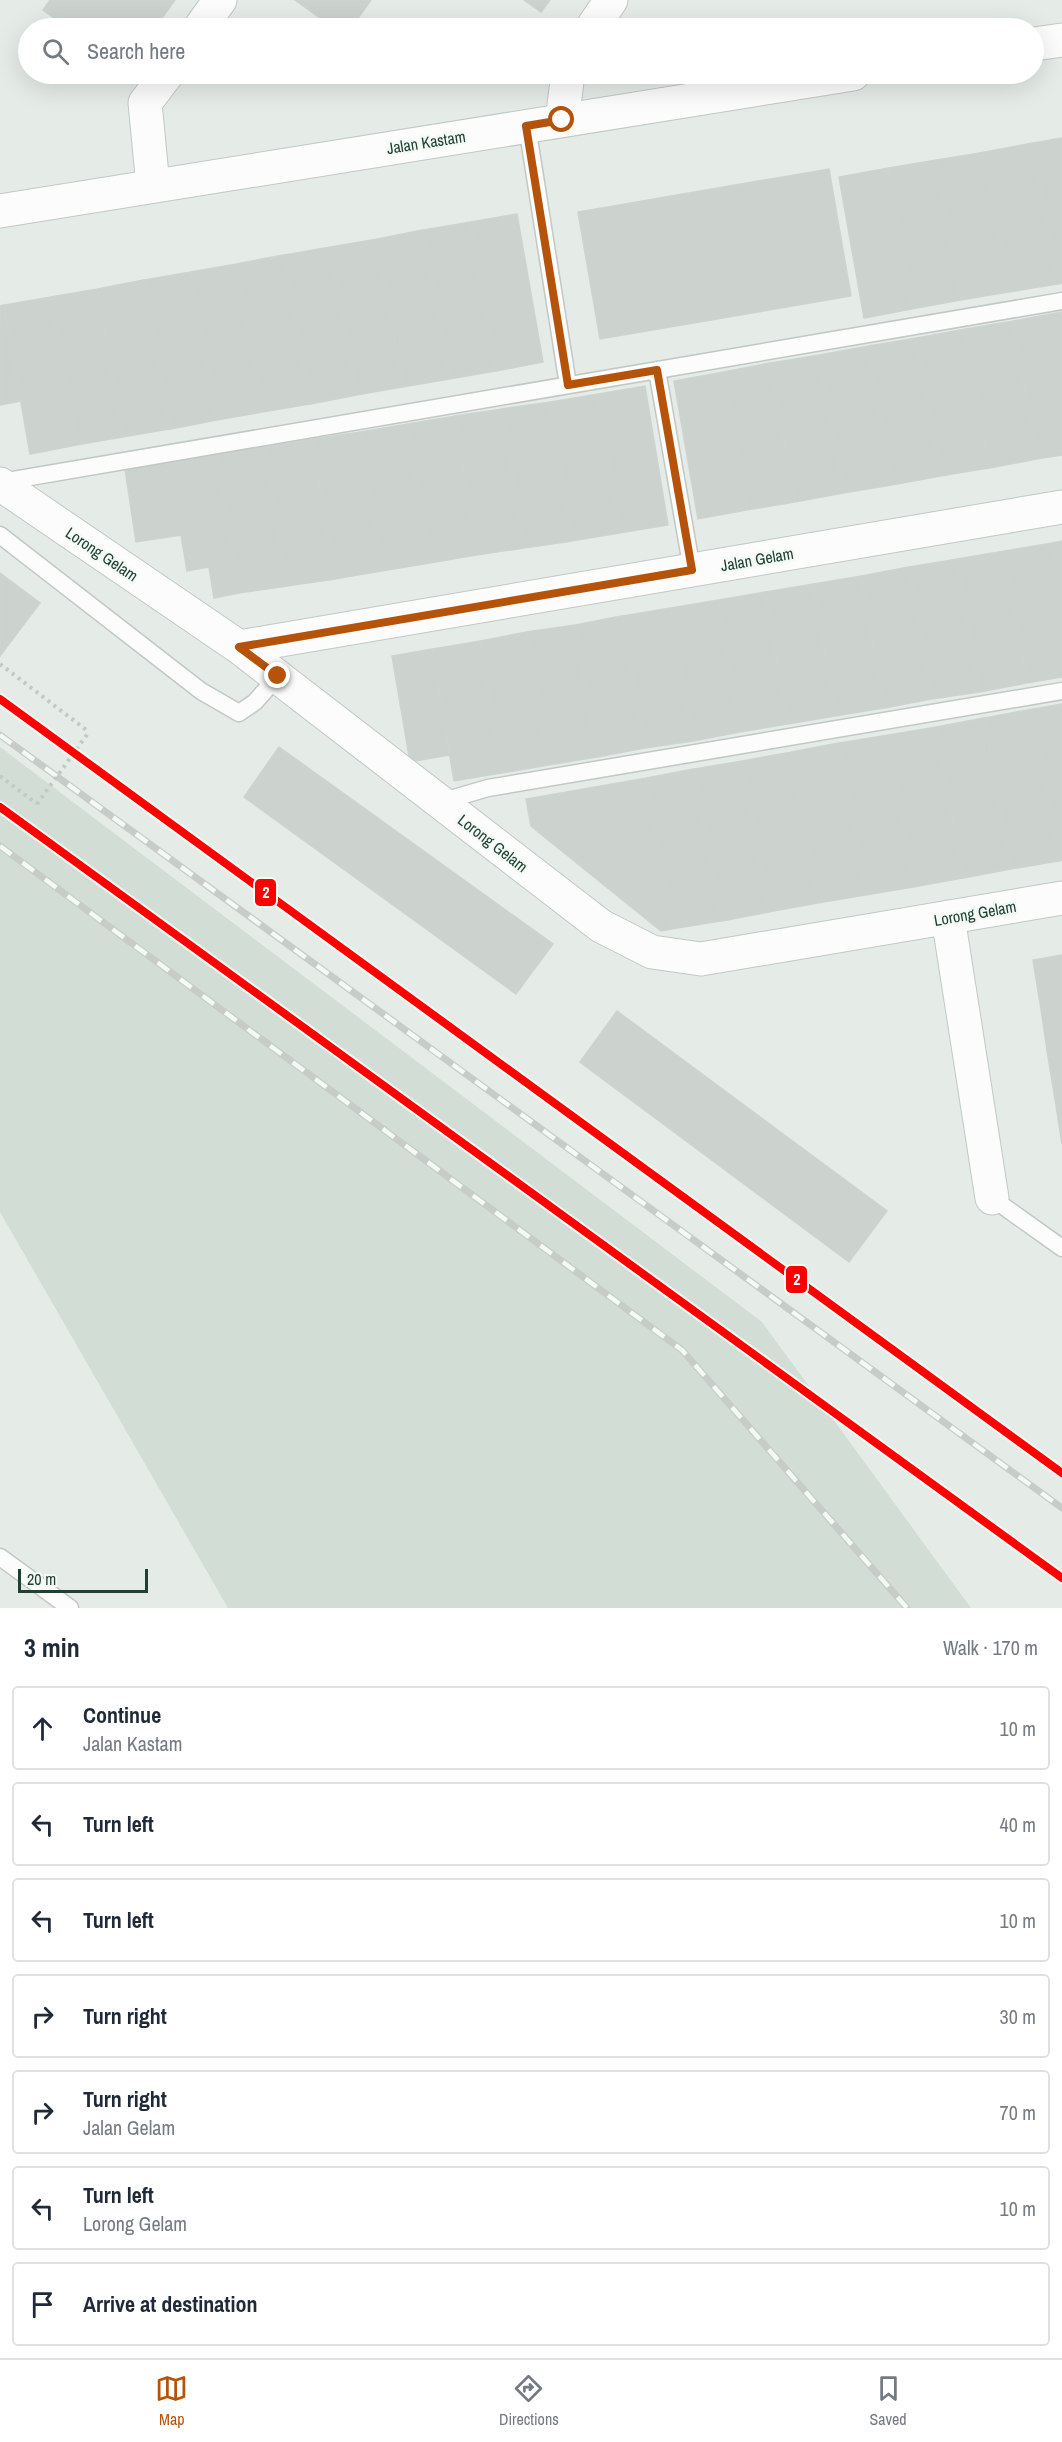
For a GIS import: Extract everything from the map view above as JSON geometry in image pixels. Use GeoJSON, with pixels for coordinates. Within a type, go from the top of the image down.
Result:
{"type":"FeatureCollection","features":[{"type":"Feature","properties":{"kind":"street"},"geometry":{"type":"LineString","coordinates":[[207,18],[220,0]]}},
{"type":"Feature","properties":{"kind":"street"},"geometry":{"type":"LineString","coordinates":[[599,18],[611,0]]}},
{"type":"Feature","properties":{"kind":"street"},"geometry":{"type":"LineString","coordinates":[[1044,43],[1062,40]]}},
{"type":"Feature","properties":{"kind":"street"},"geometry":{"type":"LineString","coordinates":[[153,186],[146,103],[160,84]]}},
{"type":"Feature","properties":{"kind":"street"},"geometry":{"type":"LineString","coordinates":[[562,120],[567,84]]}},
{"type":"Feature","properties":{"kind":"street","name":"Jalan Kastam"},"geometry":{"type":"LineString","coordinates":[[0,211],[789,84]]}},
{"type":"Feature","properties":{"kind":"street","name":"Lorong Gelam"},"geometry":{"type":"LineString","coordinates":[[0,483],[239,647],[601,926],[652,952],[701,959],[1062,898]]}},
{"type":"Feature","properties":{"kind":"street","name":"Jalan Gelam"},"geometry":{"type":"LineString","coordinates":[[239,647],[1062,507]]}},
{"type":"Feature","properties":{"kind":"street"},"geometry":{"type":"LineString","coordinates":[[948,917],[992,1198]]}},
{"type":"Feature","properties":{"kind":"lane"},"geometry":{"type":"LineString","coordinates":[[526,126],[568,385]]}},
{"type":"Feature","properties":{"kind":"lane"},"geometry":{"type":"LineString","coordinates":[[0,483],[1062,301]]}},
{"type":"Feature","properties":{"kind":"lane"},"geometry":{"type":"LineString","coordinates":[[657,370],[692,570]]}},
{"type":"Feature","properties":{"kind":"lane"},"geometry":{"type":"LineString","coordinates":[[0,536],[201,691],[239,713],[255,702],[278,676]]}},
{"type":"Feature","properties":{"kind":"lane"},"geometry":{"type":"LineString","coordinates":[[440,802],[488,788],[1062,691]]}},
{"type":"Feature","properties":{"kind":"lane"},"geometry":{"type":"LineString","coordinates":[[992,1198],[1062,1248]]}},
{"type":"Feature","properties":{"kind":"lane"},"geometry":{"type":"LineString","coordinates":[[0,1557],[70,1608]]}},
{"type":"Feature","properties":{"kind":"path"},"geometry":{"type":"LineString","coordinates":[[0,664],[89,732],[37,804],[0,776]]}},
{"type":"Feature","properties":{"kind":"shaded area"},"geometry":{"type":"Polygon","coordinates":[[[0,747],[762,1322],[971,1608],[228,1608],[0,1212],[0,747]]]}},
{"type":"Feature","properties":{"kind":"building"},"geometry":{"type":"Polygon","coordinates":[[[50,0],[175,0],[162,18],[54,18],[43,10],[50,0]]]}},
{"type":"Feature","properties":{"kind":"building"},"geometry":{"type":"Polygon","coordinates":[[[295,0],[371,0],[358,18],[320,18],[295,0]]]}},
{"type":"Feature","properties":{"kind":"building"},"geometry":{"type":"Polygon","coordinates":[[[524,0],[550,0],[541,12],[524,0]]]}},
{"type":"Feature","properties":{"kind":"building"},"geometry":{"type":"Polygon","coordinates":[[[1062,138],[1062,283],[1058,284],[1033,143],[1062,138]]]}},
{"type":"Feature","properties":{"kind":"building"},"geometry":{"type":"Polygon","coordinates":[[[1033,143],[1058,284],[1009,292],[985,152],[1033,143]]]}},
{"type":"Feature","properties":{"kind":"building"},"geometry":{"type":"Polygon","coordinates":[[[985,152],[1009,292],[961,300],[936,160],[985,152]]]}},
{"type":"Feature","properties":{"kind":"building"},"geometry":{"type":"Polygon","coordinates":[[[936,160],[961,300],[912,309],[888,168],[936,160]]]}},
{"type":"Feature","properties":{"kind":"building"},"geometry":{"type":"Polygon","coordinates":[[[888,168],[912,309],[864,318],[839,177],[888,168]]]}},
{"type":"Feature","properties":{"kind":"building"},"geometry":{"type":"Polygon","coordinates":[[[829,169],[851,296],[600,339],[578,212],[829,169]]]}},
{"type":"Feature","properties":{"kind":"building"},"geometry":{"type":"Polygon","coordinates":[[[517,214],[543,362],[496,371],[470,222],[517,214]]]}},
{"type":"Feature","properties":{"kind":"building"},"geometry":{"type":"Polygon","coordinates":[[[470,222],[496,371],[450,379],[423,230],[470,222]]]}},
{"type":"Feature","properties":{"kind":"building"},"geometry":{"type":"Polygon","coordinates":[[[423,230],[450,379],[403,387],[377,239],[423,230]]]}},
{"type":"Feature","properties":{"kind":"building"},"geometry":{"type":"Polygon","coordinates":[[[377,239],[403,387],[357,395],[330,247],[377,239]]]}},
{"type":"Feature","properties":{"kind":"building"},"geometry":{"type":"Polygon","coordinates":[[[330,247],[357,395],[310,404],[284,255],[330,247]]]}},
{"type":"Feature","properties":{"kind":"building"},"geometry":{"type":"Polygon","coordinates":[[[284,255],[310,404],[263,412],[236,264],[284,255]]]}},
{"type":"Feature","properties":{"kind":"building"},"geometry":{"type":"Polygon","coordinates":[[[236,264],[263,412],[217,420],[190,272],[236,264]]]}},
{"type":"Feature","properties":{"kind":"building"},"geometry":{"type":"Polygon","coordinates":[[[190,272],[217,420],[170,429],[144,280],[190,272]]]}},
{"type":"Feature","properties":{"kind":"building"},"geometry":{"type":"Polygon","coordinates":[[[144,280],[170,429],[123,437],[97,289],[144,280]]]}},
{"type":"Feature","properties":{"kind":"building"},"geometry":{"type":"Polygon","coordinates":[[[97,289],[123,437],[77,445],[50,297],[97,289]]]}},
{"type":"Feature","properties":{"kind":"building"},"geometry":{"type":"Polygon","coordinates":[[[50,297],[77,445],[30,454],[4,305],[50,297]]]}},
{"type":"Feature","properties":{"kind":"building"},"geometry":{"type":"Polygon","coordinates":[[[4,305],[21,401],[0,405],[0,306],[4,305]]]}},
{"type":"Feature","properties":{"kind":"building"},"geometry":{"type":"Polygon","coordinates":[[[1062,312],[1062,455],[1037,459],[1013,321],[1062,312]]]}},
{"type":"Feature","properties":{"kind":"building"},"geometry":{"type":"Polygon","coordinates":[[[1013,321],[1037,459],[989,468],[965,329],[1013,321]]]}},
{"type":"Feature","properties":{"kind":"building"},"geometry":{"type":"Polygon","coordinates":[[[965,329],[989,468],[941,476],[916,338],[965,329]]]}},
{"type":"Feature","properties":{"kind":"building"},"geometry":{"type":"Polygon","coordinates":[[[916,338],[941,476],[892,485],[868,346],[916,338]]]}},
{"type":"Feature","properties":{"kind":"building"},"geometry":{"type":"Polygon","coordinates":[[[868,346],[892,485],[844,493],[819,355],[868,346]]]}},
{"type":"Feature","properties":{"kind":"building"},"geometry":{"type":"Polygon","coordinates":[[[819,355],[844,493],[795,502],[770,363],[819,355]]]}},
{"type":"Feature","properties":{"kind":"building"},"geometry":{"type":"Polygon","coordinates":[[[770,363],[795,502],[747,510],[723,372],[770,363]]]}},
{"type":"Feature","properties":{"kind":"building"},"geometry":{"type":"Polygon","coordinates":[[[723,372],[747,510],[698,519],[674,381],[723,372]]]}},
{"type":"Feature","properties":{"kind":"building"},"geometry":{"type":"Polygon","coordinates":[[[645,386],[668,525],[620,533],[598,394],[645,386]]]}},
{"type":"Feature","properties":{"kind":"building"},"geometry":{"type":"Polygon","coordinates":[[[598,394],[620,533],[572,541],[550,402],[598,394]]]}},
{"type":"Feature","properties":{"kind":"building"},"geometry":{"type":"Polygon","coordinates":[[[550,402],[572,541],[524,548],[502,409],[550,402]]]}},
{"type":"Feature","properties":{"kind":"building"},"geometry":{"type":"Polygon","coordinates":[[[502,409],[524,548],[477,555],[455,416],[502,409]]]}},
{"type":"Feature","properties":{"kind":"building"},"geometry":{"type":"Polygon","coordinates":[[[455,416],[477,555],[430,563],[407,424],[455,416]]]}},
{"type":"Feature","properties":{"kind":"building"},"geometry":{"type":"Polygon","coordinates":[[[407,424],[430,563],[382,571],[360,432],[407,424]]]}},
{"type":"Feature","properties":{"kind":"building"},"geometry":{"type":"Polygon","coordinates":[[[360,432],[382,571],[335,579],[312,439],[360,432]]]}},
{"type":"Feature","properties":{"kind":"building"},"geometry":{"type":"Polygon","coordinates":[[[312,439],[335,579],[287,586],[265,447],[312,439]]]}},
{"type":"Feature","properties":{"kind":"building"},"geometry":{"type":"Polygon","coordinates":[[[265,447],[287,586],[239,593],[217,455],[265,447]]]}},
{"type":"Feature","properties":{"kind":"building"},"geometry":{"type":"Polygon","coordinates":[[[217,455],[239,593],[214,598],[209,567],[187,571],[181,535],[136,542],[125,469],[217,455]]]}},
{"type":"Feature","properties":{"kind":"building"},"geometry":{"type":"Polygon","coordinates":[[[1062,541],[1062,601],[1052,543],[1062,541]]]}},
{"type":"Feature","properties":{"kind":"building"},"geometry":{"type":"Polygon","coordinates":[[[1052,543],[1062,601],[1062,677],[1027,683],[1004,551],[1052,543]]]}},
{"type":"Feature","properties":{"kind":"building"},"geometry":{"type":"Polygon","coordinates":[[[1004,551],[1027,683],[979,692],[957,559],[1004,551]]]}},
{"type":"Feature","properties":{"kind":"building"},"geometry":{"type":"Polygon","coordinates":[[[957,559],[979,692],[932,699],[909,567],[957,559]]]}},
{"type":"Feature","properties":{"kind":"building"},"geometry":{"type":"Polygon","coordinates":[[[909,567],[932,699],[884,708],[861,576],[909,567]]]}},
{"type":"Feature","properties":{"kind":"building"},"geometry":{"type":"Polygon","coordinates":[[[0,573],[40,603],[0,656],[0,573]]]}},
{"type":"Feature","properties":{"kind":"building"},"geometry":{"type":"Polygon","coordinates":[[[861,576],[884,708],[836,716],[813,584],[861,576]]]}},
{"type":"Feature","properties":{"kind":"building"},"geometry":{"type":"Polygon","coordinates":[[[813,584],[836,716],[788,724],[765,592],[813,584]]]}},
{"type":"Feature","properties":{"kind":"building"},"geometry":{"type":"Polygon","coordinates":[[[765,592],[788,724],[740,732],[718,600],[765,592]]]}},
{"type":"Feature","properties":{"kind":"building"},"geometry":{"type":"Polygon","coordinates":[[[718,600],[740,732],[693,741],[670,608],[718,600]]]}},
{"type":"Feature","properties":{"kind":"building"},"geometry":{"type":"Polygon","coordinates":[[[670,608],[693,741],[645,748],[622,616],[670,608]]]}},
{"type":"Feature","properties":{"kind":"building"},"geometry":{"type":"Polygon","coordinates":[[[622,616],[645,748],[597,757],[575,625],[622,616]]]}},
{"type":"Feature","properties":{"kind":"building"},"geometry":{"type":"Polygon","coordinates":[[[575,625],[597,757],[549,765],[527,632],[575,625]]]}},
{"type":"Feature","properties":{"kind":"building"},"geometry":{"type":"Polygon","coordinates":[[[527,632],[549,765],[502,773],[480,641],[527,632]]]}},
{"type":"Feature","properties":{"kind":"building"},"geometry":{"type":"Polygon","coordinates":[[[480,641],[502,773],[454,781],[432,649],[480,641]]]}},
{"type":"Feature","properties":{"kind":"building"},"geometry":{"type":"Polygon","coordinates":[[[432,649],[450,755],[410,762],[392,656],[432,649]]]}},
{"type":"Feature","properties":{"kind":"building"},"geometry":{"type":"Polygon","coordinates":[[[1062,704],[1062,860],[1059,861],[1033,709],[1062,704]]]}},
{"type":"Feature","properties":{"kind":"building"},"geometry":{"type":"Polygon","coordinates":[[[1033,709],[1059,861],[1011,869],[984,718],[1033,709]]]}},
{"type":"Feature","properties":{"kind":"building"},"geometry":{"type":"Polygon","coordinates":[[[984,718],[1011,869],[963,878],[936,727],[984,718]]]}},
{"type":"Feature","properties":{"kind":"building"},"geometry":{"type":"Polygon","coordinates":[[[936,727],[963,878],[914,887],[888,735],[936,727]]]}},
{"type":"Feature","properties":{"kind":"building"},"geometry":{"type":"Polygon","coordinates":[[[888,735],[914,887],[866,895],[839,743],[888,735]]]}},
{"type":"Feature","properties":{"kind":"building"},"geometry":{"type":"Polygon","coordinates":[[[839,743],[866,895],[818,903],[791,752],[839,743]]]}},
{"type":"Feature","properties":{"kind":"building"},"geometry":{"type":"Polygon","coordinates":[[[279,747],[553,944],[516,994],[244,797],[279,747]]]}},
{"type":"Feature","properties":{"kind":"building"},"geometry":{"type":"Polygon","coordinates":[[[791,752],[818,903],[769,912],[742,761],[791,752]]]}},
{"type":"Feature","properties":{"kind":"building"},"geometry":{"type":"Polygon","coordinates":[[[742,761],[769,912],[721,921],[694,769],[742,761]]]}},
{"type":"Feature","properties":{"kind":"building"},"geometry":{"type":"Polygon","coordinates":[[[694,769],[721,921],[672,929],[646,778],[694,769]]]}},
{"type":"Feature","properties":{"kind":"building"},"geometry":{"type":"Polygon","coordinates":[[[646,778],[672,929],[661,931],[531,826],[526,799],[646,778]]]}},
{"type":"Feature","properties":{"kind":"building"},"geometry":{"type":"Polygon","coordinates":[[[1062,955],[1062,1005],[1041,1009],[1033,960],[1062,955]]]}},
{"type":"Feature","properties":{"kind":"building"},"geometry":{"type":"Polygon","coordinates":[[[1062,1005],[1062,1055],[1048,1057],[1041,1009],[1062,1005]]]}},
{"type":"Feature","properties":{"kind":"building"},"geometry":{"type":"Polygon","coordinates":[[[617,1011],[887,1211],[849,1262],[580,1062],[617,1011]]]}},
{"type":"Feature","properties":{"kind":"building"},"geometry":{"type":"Polygon","coordinates":[[[1062,1055],[1062,1104],[1056,1105],[1048,1057],[1062,1055]]]}},
{"type":"Feature","properties":{"kind":"building"},"geometry":{"type":"Polygon","coordinates":[[[1062,1104],[1062,1144],[1056,1105],[1062,1104]]]}},
{"type":"Feature","properties":{"kind":"railway"},"geometry":{"type":"LineString","coordinates":[[0,735],[1062,1508]]}},
{"type":"Feature","properties":{"kind":"railway"},"geometry":{"type":"LineString","coordinates":[[0,846],[682,1350],[907,1608]]}},
{"type":"Feature","properties":{"kind":"transit line","name":"2"},"geometry":{"type":"LineString","coordinates":[[0,699],[1062,1473]]}},
{"type":"Feature","properties":{"kind":"transit line","name":"2"},"geometry":{"type":"LineString","coordinates":[[0,807],[1062,1578]]}},
{"type":"Feature","properties":{"kind":"route"},"geometry":{"type":"LineString","coordinates":[[278,676],[239,647],[692,570],[657,370],[568,385],[526,126],[562,120]]}}]}
